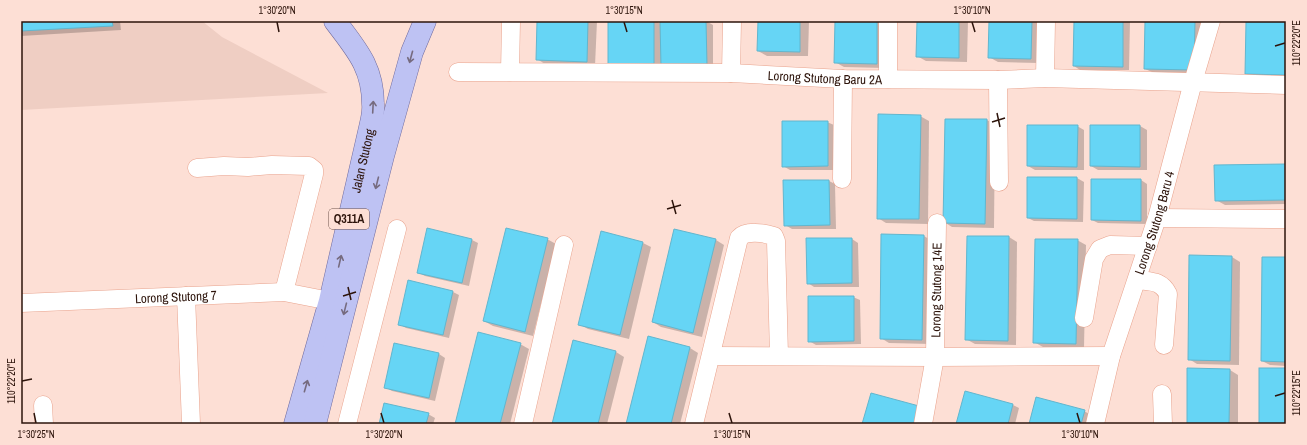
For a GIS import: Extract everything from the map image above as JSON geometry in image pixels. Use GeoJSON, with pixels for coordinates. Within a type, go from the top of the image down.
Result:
{"type":"FeatureCollection","features":[{"type":"Feature","properties":{"kind":"main road","name":"Jalan Stutong"},"geometry":{"type":"LineString","coordinates":[[296,424],[330,301],[374,105],[370,75],[361,55],[336,21]]}},
{"type":"Feature","properties":{"kind":"main road","name":"Jalan Stutong"},"geometry":{"type":"LineString","coordinates":[[315,424],[383,156],[412,52],[425,21]]}},
{"type":"Feature","properties":{"kind":"street"},"geometry":{"type":"LineString","coordinates":[[510,72],[511,21]]}},
{"type":"Feature","properties":{"kind":"street"},"geometry":{"type":"LineString","coordinates":[[731,73],[732,21]]}},
{"type":"Feature","properties":{"kind":"street"},"geometry":{"type":"LineString","coordinates":[[888,21],[888,79]]}},
{"type":"Feature","properties":{"kind":"street"},"geometry":{"type":"LineString","coordinates":[[1045,78],[1046,21]]}},
{"type":"Feature","properties":{"kind":"street","name":"Lorong Stutong Baru 4"},"geometry":{"type":"LineString","coordinates":[[1095,424],[1111,356],[1157,218],[1193,82],[1211,21]]}},
{"type":"Feature","properties":{"kind":"street","name":"Lorong Stutong Baru 2A"},"geometry":{"type":"LineString","coordinates":[[458,72],[731,73],[843,79],[998,80],[1045,78],[1286,85]]}},
{"type":"Feature","properties":{"kind":"street"},"geometry":{"type":"LineString","coordinates":[[842,179],[843,79]]}},
{"type":"Feature","properties":{"kind":"street"},"geometry":{"type":"LineString","coordinates":[[998,80],[999,182]]}},
{"type":"Feature","properties":{"kind":"street"},"geometry":{"type":"LineString","coordinates":[[197,168],[272,165],[309,166],[314,170],[284,292]]}},
{"type":"Feature","properties":{"kind":"street"},"geometry":{"type":"LineString","coordinates":[[1157,218],[1286,219]]}},
{"type":"Feature","properties":{"kind":"street","name":"Lorong Stutong 14E"},"geometry":{"type":"LineString","coordinates":[[923,424],[935,357],[938,223]]}},
{"type":"Feature","properties":{"kind":"street"},"geometry":{"type":"LineString","coordinates":[[347,424],[397,229]]}},
{"type":"Feature","properties":{"kind":"street"},"geometry":{"type":"LineString","coordinates":[[694,424],[739,238],[741,235],[746,233],[768,234],[774,236],[776,241],[779,355]]}},
{"type":"Feature","properties":{"kind":"street"},"geometry":{"type":"LineString","coordinates":[[524,424],[564,245]]}},
{"type":"Feature","properties":{"kind":"street"},"geometry":{"type":"LineString","coordinates":[[1084,318],[1094,258],[1100,249],[1110,245],[1148,246]]}},
{"type":"Feature","properties":{"kind":"street"},"geometry":{"type":"LineString","coordinates":[[1137,280],[1158,283],[1164,286],[1168,294],[1164,345]]}},
{"type":"Feature","properties":{"kind":"street","name":"Lorong Stutong 7"},"geometry":{"type":"LineString","coordinates":[[21,303],[284,292],[330,301]]}},
{"type":"Feature","properties":{"kind":"street"},"geometry":{"type":"LineString","coordinates":[[186,296],[191,424]]}},
{"type":"Feature","properties":{"kind":"street"},"geometry":{"type":"LineString","coordinates":[[711,356],[1111,356]]}},
{"type":"Feature","properties":{"kind":"street"},"geometry":{"type":"LineString","coordinates":[[1162,394],[1163,424]]}},
{"type":"Feature","properties":{"kind":"street"},"geometry":{"type":"LineString","coordinates":[[42,405],[44,424]]}},
{"type":"Feature","properties":{"kind":"shaded area"},"geometry":{"type":"Polygon","coordinates":[[[21,21],[202,21],[222,37],[328,93],[21,110],[21,21]]]}},
{"type":"Feature","properties":{"kind":"building"},"geometry":{"type":"Polygon","coordinates":[[[21,21],[112,21],[113,26],[21,31],[21,21]]]}},
{"type":"Feature","properties":{"kind":"building"},"geometry":{"type":"Polygon","coordinates":[[[537,21],[588,21],[587,62],[536,60],[537,21]]]}},
{"type":"Feature","properties":{"kind":"building"},"geometry":{"type":"Polygon","coordinates":[[[608,21],[654,21],[654,64],[608,65],[608,21]]]}},
{"type":"Feature","properties":{"kind":"building"},"geometry":{"type":"Polygon","coordinates":[[[660,21],[706,21],[707,65],[661,66],[660,21]]]}},
{"type":"Feature","properties":{"kind":"building"},"geometry":{"type":"Polygon","coordinates":[[[758,21],[800,21],[800,52],[757,51],[758,21]]]}},
{"type":"Feature","properties":{"kind":"building"},"geometry":{"type":"Polygon","coordinates":[[[835,21],[877,21],[877,64],[834,63],[835,21]]]}},
{"type":"Feature","properties":{"kind":"building"},"geometry":{"type":"Polygon","coordinates":[[[917,21],[959,21],[959,58],[916,57],[917,21]]]}},
{"type":"Feature","properties":{"kind":"building"},"geometry":{"type":"Polygon","coordinates":[[[989,21],[1032,21],[1031,59],[988,58],[989,21]]]}},
{"type":"Feature","properties":{"kind":"building"},"geometry":{"type":"Polygon","coordinates":[[[1074,21],[1123,21],[1123,67],[1073,66],[1074,21]]]}},
{"type":"Feature","properties":{"kind":"building"},"geometry":{"type":"Polygon","coordinates":[[[1145,21],[1195,21],[1194,70],[1144,69],[1145,21]]]}},
{"type":"Feature","properties":{"kind":"building"},"geometry":{"type":"Polygon","coordinates":[[[1246,22],[1286,22],[1286,75],[1245,74],[1246,22]]]}},
{"type":"Feature","properties":{"kind":"building"},"geometry":{"type":"Polygon","coordinates":[[[878,114],[921,115],[919,219],[877,219],[878,114]]]}},
{"type":"Feature","properties":{"kind":"building"},"geometry":{"type":"Polygon","coordinates":[[[945,119],[987,119],[985,224],[943,223],[945,119]]]}},
{"type":"Feature","properties":{"kind":"building"},"geometry":{"type":"Polygon","coordinates":[[[782,121],[828,121],[828,166],[782,167],[782,121]]]}},
{"type":"Feature","properties":{"kind":"building"},"geometry":{"type":"Polygon","coordinates":[[[1027,125],[1078,125],[1077,167],[1027,166],[1027,125]]]}},
{"type":"Feature","properties":{"kind":"building"},"geometry":{"type":"Polygon","coordinates":[[[1090,125],[1140,125],[1140,167],[1090,166],[1090,125]]]}},
{"type":"Feature","properties":{"kind":"building"},"geometry":{"type":"Polygon","coordinates":[[[1286,164],[1286,200],[1215,201],[1214,165],[1286,164]]]}},
{"type":"Feature","properties":{"kind":"building"},"geometry":{"type":"Polygon","coordinates":[[[1027,177],[1077,177],[1077,219],[1027,218],[1027,177]]]}},
{"type":"Feature","properties":{"kind":"building"},"geometry":{"type":"Polygon","coordinates":[[[1091,179],[1141,179],[1141,221],[1091,220],[1091,179]]]}},
{"type":"Feature","properties":{"kind":"building"},"geometry":{"type":"Polygon","coordinates":[[[783,180],[829,180],[830,225],[784,226],[783,180]]]}},
{"type":"Feature","properties":{"kind":"building"},"geometry":{"type":"Polygon","coordinates":[[[427,228],[472,239],[462,283],[417,273],[427,228]]]}},
{"type":"Feature","properties":{"kind":"building"},"geometry":{"type":"Polygon","coordinates":[[[506,228],[548,238],[525,332],[483,321],[506,228]]]}},
{"type":"Feature","properties":{"kind":"building"},"geometry":{"type":"Polygon","coordinates":[[[674,229],[716,239],[693,333],[652,322],[674,229]]]}},
{"type":"Feature","properties":{"kind":"building"},"geometry":{"type":"Polygon","coordinates":[[[601,231],[643,242],[620,335],[578,325],[601,231]]]}},
{"type":"Feature","properties":{"kind":"building"},"geometry":{"type":"Polygon","coordinates":[[[881,234],[924,235],[922,340],[880,339],[881,234]]]}},
{"type":"Feature","properties":{"kind":"building"},"geometry":{"type":"Polygon","coordinates":[[[967,236],[1009,236],[1008,341],[965,340],[967,236]]]}},
{"type":"Feature","properties":{"kind":"building"},"geometry":{"type":"Polygon","coordinates":[[[806,238],[852,238],[852,283],[807,284],[806,238]]]}},
{"type":"Feature","properties":{"kind":"building"},"geometry":{"type":"Polygon","coordinates":[[[1035,239],[1078,239],[1076,344],[1033,343],[1035,239]]]}},
{"type":"Feature","properties":{"kind":"building"},"geometry":{"type":"Polygon","coordinates":[[[1189,255],[1232,256],[1230,361],[1188,360],[1189,255]]]}},
{"type":"Feature","properties":{"kind":"building"},"geometry":{"type":"Polygon","coordinates":[[[1262,257],[1286,257],[1286,362],[1261,361],[1262,257]]]}},
{"type":"Feature","properties":{"kind":"building"},"geometry":{"type":"Polygon","coordinates":[[[408,280],[453,291],[443,335],[398,325],[408,280]]]}},
{"type":"Feature","properties":{"kind":"building"},"geometry":{"type":"Polygon","coordinates":[[[808,296],[854,296],[854,341],[808,342],[808,296]]]}},
{"type":"Feature","properties":{"kind":"building"},"geometry":{"type":"Polygon","coordinates":[[[478,332],[521,343],[500,424],[455,424],[478,332]]]}},
{"type":"Feature","properties":{"kind":"building"},"geometry":{"type":"Polygon","coordinates":[[[648,336],[690,347],[671,424],[626,424],[648,336]]]}},
{"type":"Feature","properties":{"kind":"building"},"geometry":{"type":"Polygon","coordinates":[[[573,340],[616,351],[598,424],[552,424],[573,340]]]}},
{"type":"Feature","properties":{"kind":"building"},"geometry":{"type":"Polygon","coordinates":[[[394,343],[439,353],[429,398],[384,388],[394,343]]]}},
{"type":"Feature","properties":{"kind":"building"},"geometry":{"type":"Polygon","coordinates":[[[1187,368],[1230,369],[1229,424],[1187,424],[1187,368]]]}},
{"type":"Feature","properties":{"kind":"building"},"geometry":{"type":"Polygon","coordinates":[[[1259,368],[1286,368],[1286,424],[1259,424],[1259,368]]]}},
{"type":"Feature","properties":{"kind":"building"},"geometry":{"type":"Polygon","coordinates":[[[965,391],[1013,404],[1008,424],[956,424],[965,391]]]}},
{"type":"Feature","properties":{"kind":"building"},"geometry":{"type":"Polygon","coordinates":[[[871,393],[919,406],[914,424],[862,424],[871,393]]]}},
{"type":"Feature","properties":{"kind":"building"},"geometry":{"type":"Polygon","coordinates":[[[1036,397],[1085,410],[1081,424],[1029,424],[1036,397]]]}},
{"type":"Feature","properties":{"kind":"building"},"geometry":{"type":"Polygon","coordinates":[[[384,403],[429,413],[426,424],[379,424],[384,403]]]}}]}
